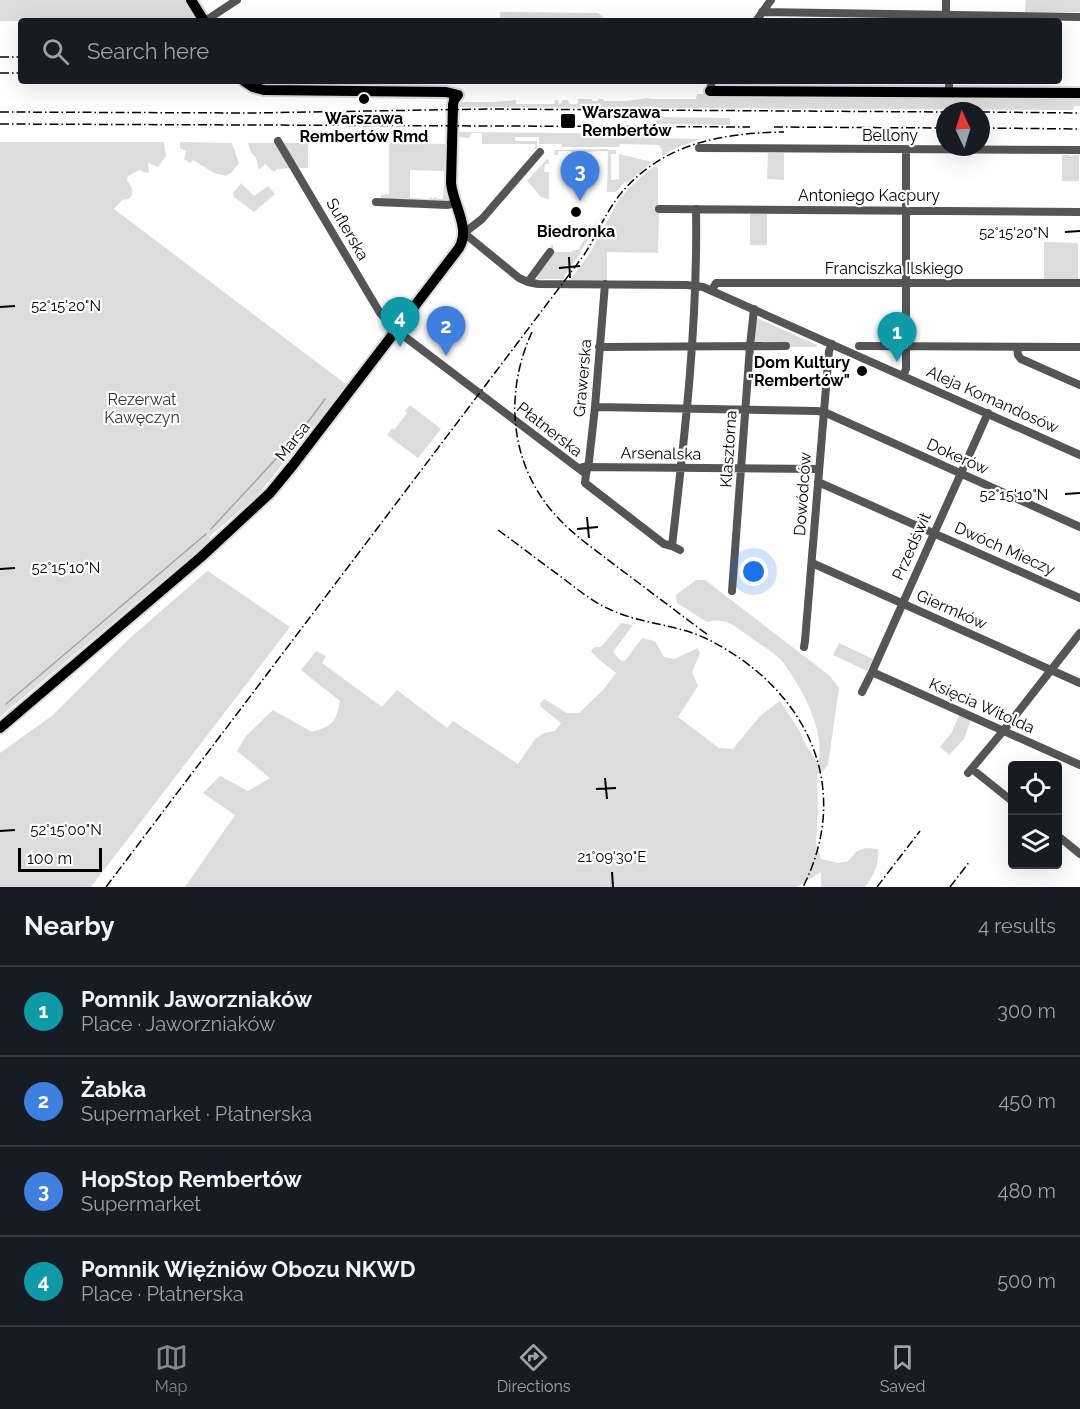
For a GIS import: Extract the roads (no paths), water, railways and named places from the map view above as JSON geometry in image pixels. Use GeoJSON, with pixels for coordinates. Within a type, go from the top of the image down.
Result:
{"type":"FeatureCollection","features":[{"type":"Feature","properties":{"kind":"main road"},"geometry":{"type":"LineString","coordinates":[[191,0],[202,18]]}},
{"type":"Feature","properties":{"kind":"main road"},"geometry":{"type":"LineString","coordinates":[[248,84],[264,90],[446,92],[458,95],[453,105],[451,176],[452,190],[464,233]]}},
{"type":"Feature","properties":{"kind":"main road"},"geometry":{"type":"LineString","coordinates":[[711,86],[835,92],[1080,93]]}},
{"type":"Feature","properties":{"kind":"main road","name":"Marsa"},"geometry":{"type":"LineString","coordinates":[[0,728],[200,558],[270,493],[459,248],[463,242],[464,233]]}},
{"type":"Feature","properties":{"kind":"street"},"geometry":{"type":"LineString","coordinates":[[209,18],[237,0]]}},
{"type":"Feature","properties":{"kind":"street"},"geometry":{"type":"LineString","coordinates":[[758,18],[771,0]]}},
{"type":"Feature","properties":{"kind":"street"},"geometry":{"type":"LineString","coordinates":[[946,0],[946,18]]}},
{"type":"Feature","properties":{"kind":"street"},"geometry":{"type":"LineString","coordinates":[[762,12],[946,18],[1080,16]]}},
{"type":"Feature","properties":{"kind":"street"},"geometry":{"type":"LineString","coordinates":[[949,84],[949,93]]}},
{"type":"Feature","properties":{"kind":"street","name":"Suflerska"},"geometry":{"type":"LineString","coordinates":[[278,141],[380,313],[396,331]]}},
{"type":"Feature","properties":{"kind":"street","name":"Bellony"},"geometry":{"type":"LineString","coordinates":[[699,148],[1080,150]]}},
{"type":"Feature","properties":{"kind":"street"},"geometry":{"type":"LineString","coordinates":[[903,376],[906,369],[906,150]]}},
{"type":"Feature","properties":{"kind":"street"},"geometry":{"type":"LineString","coordinates":[[540,152],[482,219],[464,233],[512,273],[528,282],[695,286]]}},
{"type":"Feature","properties":{"kind":"street"},"geometry":{"type":"LineString","coordinates":[[376,202],[455,203]]}},
{"type":"Feature","properties":{"kind":"street","name":"Antoniego Kacpury"},"geometry":{"type":"LineString","coordinates":[[659,209],[1080,212]]}},
{"type":"Feature","properties":{"kind":"street"},"geometry":{"type":"LineString","coordinates":[[680,468],[692,346],[696,209]]}},
{"type":"Feature","properties":{"kind":"street"},"geometry":{"type":"LineString","coordinates":[[528,282],[550,252]]}},
{"type":"Feature","properties":{"kind":"street","name":"Franciszka Ilskiego"},"geometry":{"type":"LineString","coordinates":[[712,290],[720,283],[1080,283]]}},
{"type":"Feature","properties":{"kind":"street","name":"Grawerska"},"geometry":{"type":"LineString","coordinates":[[587,471],[595,407],[604,284]]}},
{"type":"Feature","properties":{"kind":"street","name":"Aleja Komandosów"},"geometry":{"type":"LineString","coordinates":[[695,286],[712,290],[1080,455]]}},
{"type":"Feature","properties":{"kind":"street","name":"Klasztorna"},"geometry":{"type":"LineString","coordinates":[[732,589],[754,309]]}},
{"type":"Feature","properties":{"kind":"street","name":"Płatnerska"},"geometry":{"type":"LineString","coordinates":[[396,331],[474,388],[575,467],[587,471],[586,484],[664,544],[676,548],[680,468]]}},
{"type":"Feature","properties":{"kind":"street","name":"Dowódców"},"geometry":{"type":"LineString","coordinates":[[805,643],[829,351],[832,344]]}},
{"type":"Feature","properties":{"kind":"street"},"geometry":{"type":"LineString","coordinates":[[599,347],[786,346]]}},
{"type":"Feature","properties":{"kind":"street"},"geometry":{"type":"LineString","coordinates":[[859,346],[1080,347]]}},
{"type":"Feature","properties":{"kind":"street"},"geometry":{"type":"LineString","coordinates":[[1017,347],[1021,359],[1080,386]]}},
{"type":"Feature","properties":{"kind":"street"},"geometry":{"type":"LineString","coordinates":[[595,407],[824,412]]}},
{"type":"Feature","properties":{"kind":"street","name":"Dokerów"},"geometry":{"type":"LineString","coordinates":[[824,412],[1080,527]]}},
{"type":"Feature","properties":{"kind":"street","name":"Przedświt"},"geometry":{"type":"LineString","coordinates":[[864,688],[988,413]]}},
{"type":"Feature","properties":{"kind":"street","name":"Arsenalska"},"geometry":{"type":"LineString","coordinates":[[587,471],[680,468],[819,469]]}},
{"type":"Feature","properties":{"kind":"street","name":"Dwóch Mieczy"},"geometry":{"type":"LineString","coordinates":[[818,482],[1080,598]]}},
{"type":"Feature","properties":{"kind":"street","name":"Giermków"},"geometry":{"type":"LineString","coordinates":[[812,563],[1080,683]]}},
{"type":"Feature","properties":{"kind":"street"},"geometry":{"type":"LineString","coordinates":[[1008,798],[970,771],[1080,633]]}},
{"type":"Feature","properties":{"kind":"street","name":"Księcia Witolda"},"geometry":{"type":"LineString","coordinates":[[872,672],[1080,765]]}},
{"type":"Feature","properties":{"kind":"street"},"geometry":{"type":"LineString","coordinates":[[1062,839],[1080,854]]}},
{"type":"Feature","properties":{"kind":"waterway"},"geometry":{"type":"LineString","coordinates":[[305,426],[325,399]]}},
{"type":"Feature","properties":{"kind":"waterway"},"geometry":{"type":"LineString","coordinates":[[211,529],[301,432]]}},
{"type":"Feature","properties":{"kind":"waterway"},"geometry":{"type":"LineString","coordinates":[[6,704],[206,534]]}},
{"type":"Feature","properties":{"kind":"railway"},"geometry":{"type":"LineString","coordinates":[[0,57],[18,57]]}},
{"type":"Feature","properties":{"kind":"railway"},"geometry":{"type":"LineString","coordinates":[[0,73],[18,73]]}},
{"type":"Feature","properties":{"kind":"railway"},"geometry":{"type":"LineString","coordinates":[[0,112],[251,113],[487,109],[936,112]]}},
{"type":"Feature","properties":{"kind":"railway"},"geometry":{"type":"LineString","coordinates":[[990,112],[1080,113]]}},
{"type":"Feature","properties":{"kind":"railway"},"geometry":{"type":"LineString","coordinates":[[0,124],[750,127]]}},
{"type":"Feature","properties":{"kind":"railway"},"geometry":{"type":"LineString","coordinates":[[774,127],[936,128]]}},
{"type":"Feature","properties":{"kind":"railway"},"geometry":{"type":"LineString","coordinates":[[990,128],[1080,129]]}},
{"type":"Feature","properties":{"kind":"railway"},"geometry":{"type":"LineString","coordinates":[[106,887],[584,255],[622,192],[638,175],[656,162],[696,144],[738,135],[784,132]]}},
{"type":"Feature","properties":{"kind":"railway"},"geometry":{"type":"LineString","coordinates":[[532,332],[517,381],[515,405],[516,430],[521,454],[530,477],[543,499],[559,519],[579,538],[708,635]]}},
{"type":"Feature","properties":{"kind":"railway"},"geometry":{"type":"LineString","coordinates":[[498,530],[602,606],[633,618],[694,633],[740,658],[769,683],[793,711],[811,742],[821,776],[824,811],[818,849],[803,887]]}},
{"type":"Feature","properties":{"kind":"railway"},"geometry":{"type":"LineString","coordinates":[[877,887],[920,831]]}},
{"type":"Feature","properties":{"kind":"railway"},"geometry":{"type":"LineString","coordinates":[[950,887],[970,861]]}},
{"type":"Feature","properties":{"kind":"place","name":"Warszawa Rembertów Rmd"},"geometry":{"type":"Point","coordinates":[364,99]}},
{"type":"Feature","properties":{"kind":"place","name":"Warszawa Rembertów"},"geometry":{"type":"Point","coordinates":[568,121]}},
{"type":"Feature","properties":{"kind":"place","name":"HopStop Rembertów"},"geometry":{"type":"Point","coordinates":[580,201]}},
{"type":"Feature","properties":{"kind":"place","name":"Biedronka"},"geometry":{"type":"Point","coordinates":[576,212]}},
{"type":"Feature","properties":{"kind":"place","name":"Pomnik Więźniów Obozu NKWD"},"geometry":{"type":"Point","coordinates":[400,347]}},
{"type":"Feature","properties":{"kind":"place","name":"Żabka"},"geometry":{"type":"Point","coordinates":[446,356]}},
{"type":"Feature","properties":{"kind":"place","name":"Pomnik Jaworzniaków"},"geometry":{"type":"Point","coordinates":[897,362]}},
{"type":"Feature","properties":{"kind":"place","name":"Dom Kultury \"Rembertów\""},"geometry":{"type":"Point","coordinates":[862,371]}},
{"type":"Feature","properties":{"kind":"park label","name":"Rezerwat Kawęczyn"},"geometry":{"type":"Point","coordinates":[142,408]}}]}
